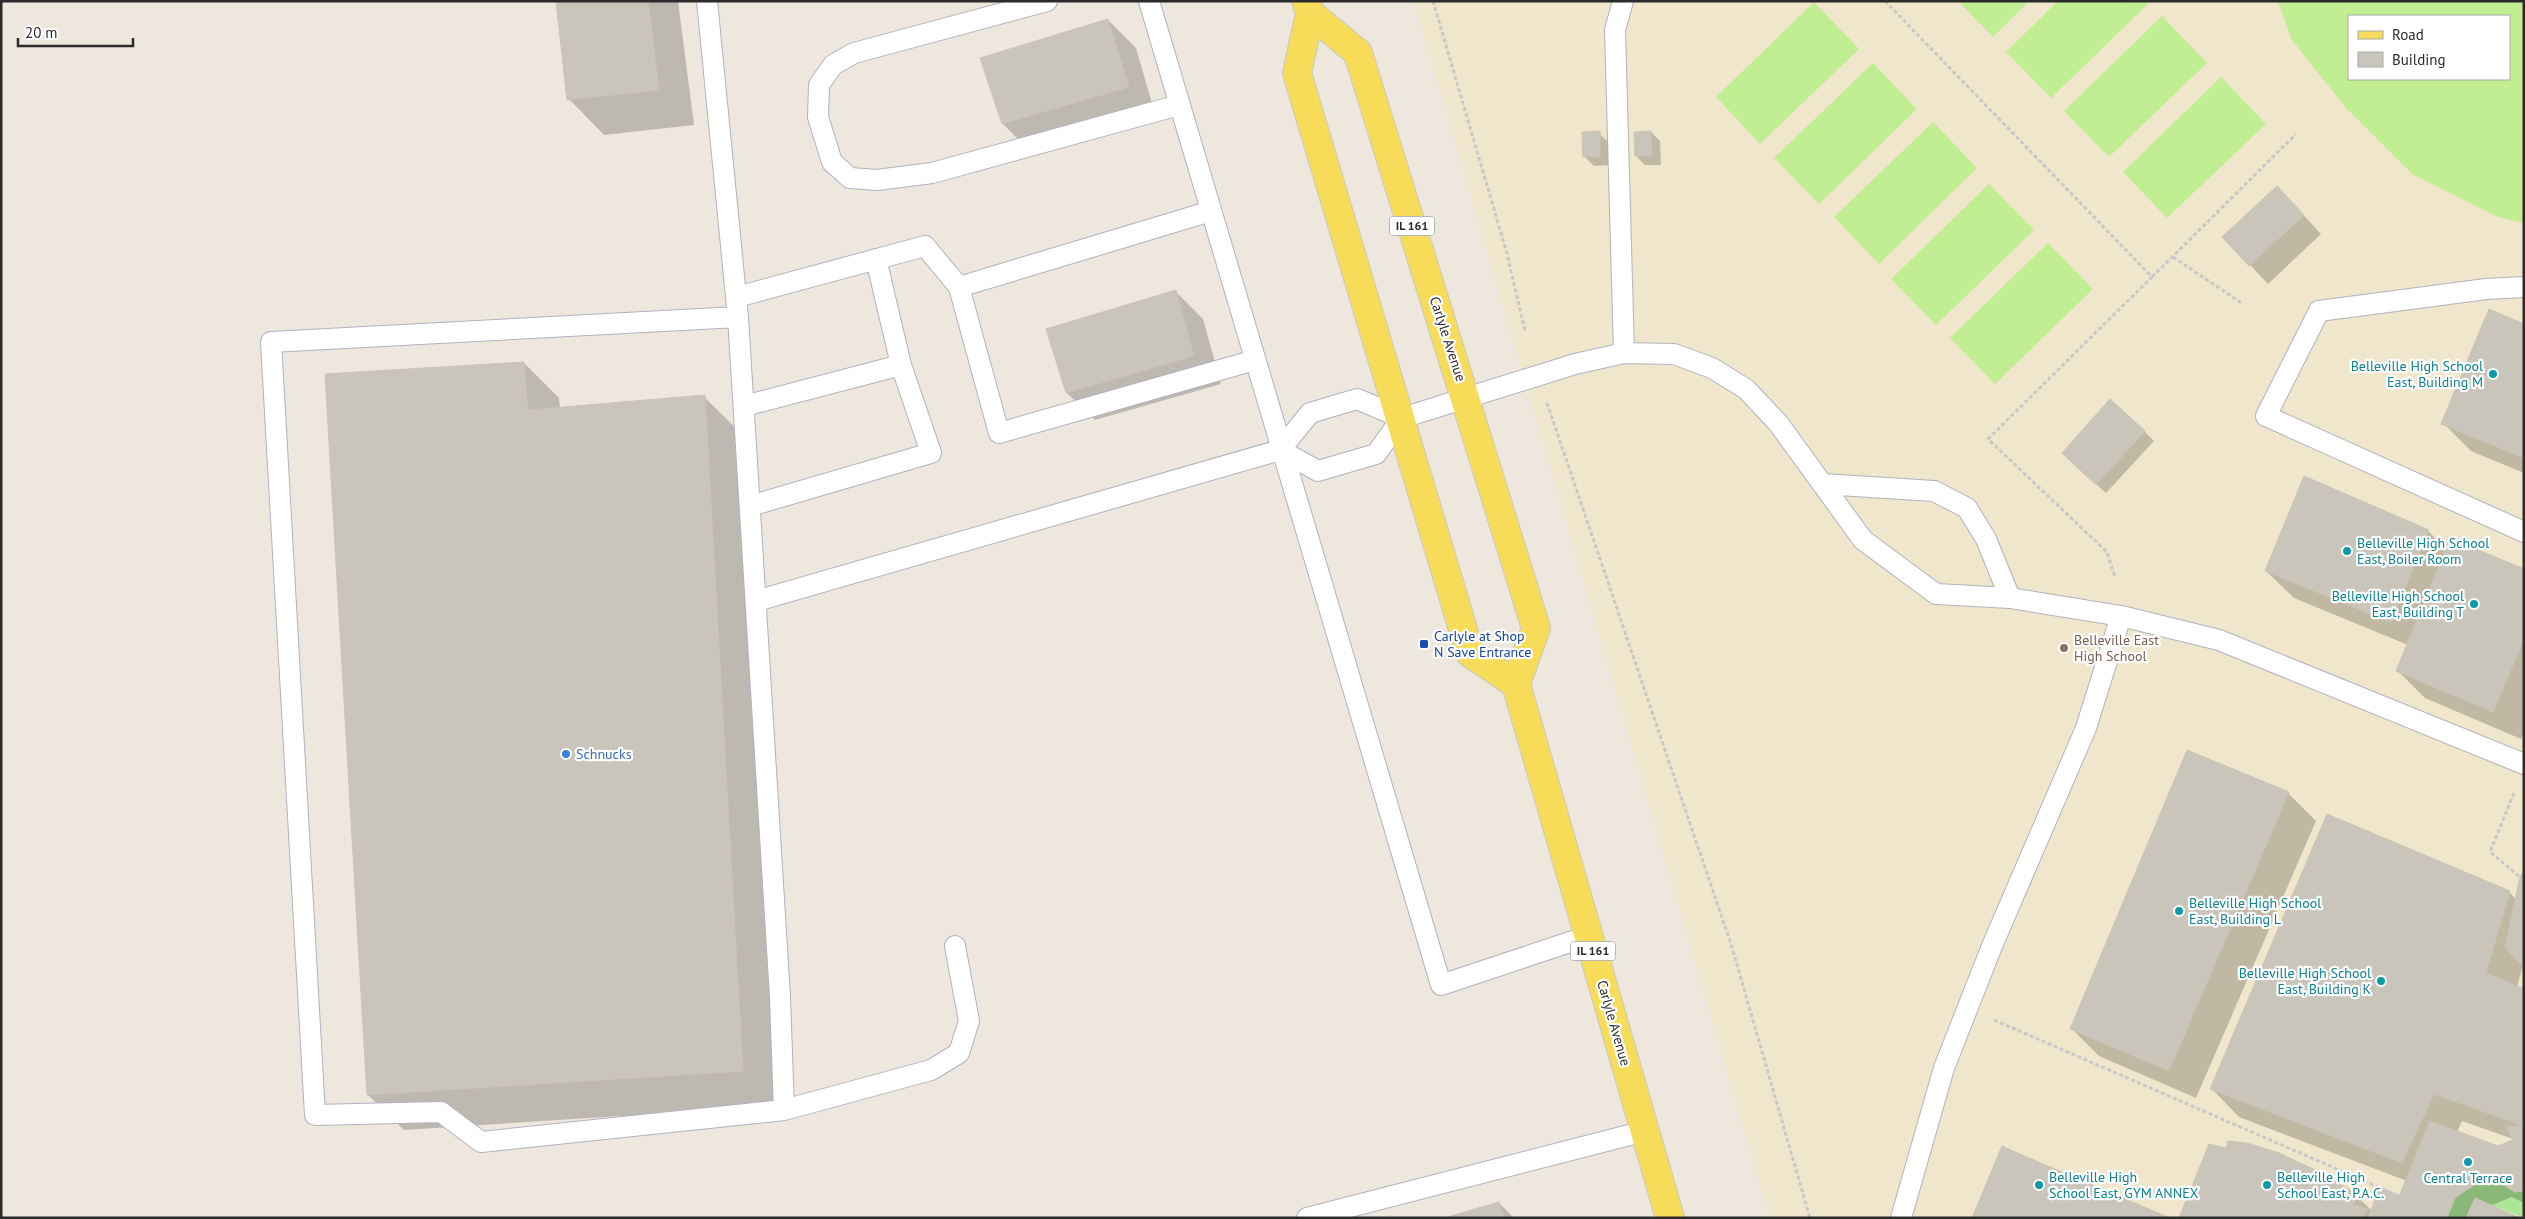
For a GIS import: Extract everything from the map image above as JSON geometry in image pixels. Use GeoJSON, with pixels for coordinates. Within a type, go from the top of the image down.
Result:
{"type":"FeatureCollection","features":[{"type":"Feature","properties":{"kind":"main road","name":"Carlyle Avenue"},"geometry":{"type":"LineString","coordinates":[[1308,7],[1358,53],[1467,399],[1536,628],[1516,684],[1670,1218]]}},
{"type":"Feature","properties":{"kind":"main road","name":"Carlyle Avenue"},"geometry":{"type":"LineString","coordinates":[[1308,7],[1297,73],[1402,418],[1470,653],[1516,684]]}},
{"type":"Feature","properties":{"kind":"lane"},"geometry":{"type":"LineString","coordinates":[[707,1],[738,317],[756,600],[784,1110]]}},
{"type":"Feature","properties":{"kind":"lane"},"geometry":{"type":"LineString","coordinates":[[1047,1],[854,53],[833,65],[819,85],[818,117],[832,162],[850,178],[877,180],[932,173],[1179,105]]}},
{"type":"Feature","properties":{"kind":"lane"},"geometry":{"type":"LineString","coordinates":[[1149,1],[1280,450],[1441,985],[1588,936]]}},
{"type":"Feature","properties":{"kind":"lane"},"geometry":{"type":"LineString","coordinates":[[1623,1],[1615,30],[1624,353]]}},
{"type":"Feature","properties":{"kind":"lane"},"geometry":{"type":"LineString","coordinates":[[959,287],[1211,211]]}},
{"type":"Feature","properties":{"kind":"lane"},"geometry":{"type":"LineString","coordinates":[[736,297],[925,246],[959,287],[999,433],[1255,360]]}},
{"type":"Feature","properties":{"kind":"lane"},"geometry":{"type":"LineString","coordinates":[[750,506],[931,453],[902,365],[876,259]]}},
{"type":"Feature","properties":{"kind":"lane"},"geometry":{"type":"LineString","coordinates":[[2524,287],[2486,289],[2319,311],[2266,416],[2524,532]]}},
{"type":"Feature","properties":{"kind":"lane"},"geometry":{"type":"LineString","coordinates":[[738,317],[271,342],[315,1115],[441,1112],[481,1142],[784,1110],[931,1070],[958,1053],[969,1021],[955,946]]}},
{"type":"Feature","properties":{"kind":"lane"},"geometry":{"type":"LineString","coordinates":[[1280,450],[1318,471],[1376,454],[1402,418],[1467,399],[1538,374],[1624,353],[1674,354],[1693,360],[1731,379],[1746,389],[1760,403],[1823,484],[1863,540],[1936,594],[2010,598],[2121,616],[2219,640],[2524,764]]}},
{"type":"Feature","properties":{"kind":"lane"},"geometry":{"type":"LineString","coordinates":[[744,406],[902,365]]}},
{"type":"Feature","properties":{"kind":"lane"},"geometry":{"type":"LineString","coordinates":[[756,600],[1280,450],[1310,413],[1357,399],[1402,418]]}},
{"type":"Feature","properties":{"kind":"lane"},"geometry":{"type":"LineString","coordinates":[[1823,484],[1934,491],[1967,508],[1986,538],[2010,598]]}},
{"type":"Feature","properties":{"kind":"lane"},"geometry":{"type":"LineString","coordinates":[[1901,1218],[1944,1068],[1967,1008],[2086,728],[2121,616]]}},
{"type":"Feature","properties":{"kind":"lane"},"geometry":{"type":"LineString","coordinates":[[1307,1218],[1645,1131]]}},
{"type":"Feature","properties":{"kind":"path"},"geometry":{"type":"LineString","coordinates":[[1432,1],[1506,250],[1525,331]]}},
{"type":"Feature","properties":{"kind":"path"},"geometry":{"type":"LineString","coordinates":[[1885,1],[2152,277]]}},
{"type":"Feature","properties":{"kind":"path"},"geometry":{"type":"LineString","coordinates":[[2115,577],[2107,552],[1988,439],[2296,134]]}},
{"type":"Feature","properties":{"kind":"path"},"geometry":{"type":"LineString","coordinates":[[2172,257],[2243,304]]}},
{"type":"Feature","properties":{"kind":"path"},"geometry":{"type":"LineString","coordinates":[[1546,400],[1731,944],[1810,1218]]}},
{"type":"Feature","properties":{"kind":"path"},"geometry":{"type":"LineString","coordinates":[[2516,788],[2490,852],[2520,877]]}},
{"type":"Feature","properties":{"kind":"path"},"geometry":{"type":"LineString","coordinates":[[1967,1008],[2399,1196]]}},
{"type":"Feature","properties":{"kind":"shaded area","name":"Belleville East High School"},"geometry":{"type":"Polygon","coordinates":[[[1414,1],[2524,1],[2524,1218],[1770,1218],[1414,1]]]}},
{"type":"Feature","properties":{"kind":"green space"},"geometry":{"type":"Polygon","coordinates":[[[1958,1],[2029,1],[1993,37],[1958,1]]]}},
{"type":"Feature","properties":{"kind":"green space"},"geometry":{"type":"Polygon","coordinates":[[[2058,1],[2149,3],[2051,98],[2006,52],[2058,1]]]}},
{"type":"Feature","properties":{"kind":"green space"},"geometry":{"type":"Polygon","coordinates":[[[2278,1],[2524,1],[2524,223],[2498,217],[2412,174],[2347,109],[2291,39],[2278,1]]]}},
{"type":"Feature","properties":{"kind":"green space"},"geometry":{"type":"Polygon","coordinates":[[[1814,2],[1859,49],[1760,144],[1716,97],[1814,2]]]}},
{"type":"Feature","properties":{"kind":"green space"},"geometry":{"type":"Polygon","coordinates":[[[2162,16],[2207,63],[2109,157],[2064,111],[2162,16]]]}},
{"type":"Feature","properties":{"kind":"green space"},"geometry":{"type":"Polygon","coordinates":[[[1873,63],[1917,109],[1819,204],[1774,158],[1873,63]]]}},
{"type":"Feature","properties":{"kind":"green space"},"geometry":{"type":"Polygon","coordinates":[[[2221,77],[2266,124],[2167,218],[2123,172],[2221,77]]]}},
{"type":"Feature","properties":{"kind":"green space"},"geometry":{"type":"Polygon","coordinates":[[[1933,122],[1977,168],[1879,264],[1834,217],[1933,122]]]}},
{"type":"Feature","properties":{"kind":"green space"},"geometry":{"type":"Polygon","coordinates":[[[1989,184],[2034,230],[1936,325],[1891,279],[1989,184]]]}},
{"type":"Feature","properties":{"kind":"green space"},"geometry":{"type":"Polygon","coordinates":[[[2048,243],[2093,289],[1995,384],[1950,338],[2048,243]]]}},
{"type":"Feature","properties":{"kind":"green space"},"geometry":{"type":"Polygon","coordinates":[[[2492,1178],[2515,1192],[2524,1191],[2524,1218],[2475,1198],[2466,1218],[2447,1218],[2455,1198],[2474,1185],[2492,1178]]]}},
{"type":"Feature","properties":{"kind":"building"},"geometry":{"type":"Polygon","coordinates":[[[556,1],[648,1],[659,90],[567,100],[556,1]]]}},
{"type":"Feature","properties":{"kind":"building"},"geometry":{"type":"Polygon","coordinates":[[[1108,19],[1129,87],[1002,124],[980,58],[1108,19]]]}},
{"type":"Feature","properties":{"kind":"building"},"geometry":{"type":"Polygon","coordinates":[[[1600,131],[1600,156],[1583,157],[1582,132],[1600,131]]]}},
{"type":"Feature","properties":{"kind":"building"},"geometry":{"type":"Polygon","coordinates":[[[1651,131],[1652,156],[1635,156],[1634,132],[1651,131]]]}},
{"type":"Feature","properties":{"kind":"building"},"geometry":{"type":"Polygon","coordinates":[[[2277,186],[2304,215],[2249,266],[2222,237],[2277,186]]]}},
{"type":"Feature","properties":{"kind":"building"},"geometry":{"type":"Polygon","coordinates":[[[1176,290],[1194,356],[1066,393],[1046,329],[1176,290]]]}},
{"type":"Feature","properties":{"kind":"building","name":"Belleville High School East, Building M"},"geometry":{"type":"Polygon","coordinates":[[[2489,309],[2524,324],[2524,458],[2441,424],[2489,309]]]}},
{"type":"Feature","properties":{"kind":"building"},"geometry":{"type":"Polygon","coordinates":[[[524,362],[528,410],[705,395],[743,1071],[367,1095],[325,374],[524,362]]]}},
{"type":"Feature","properties":{"kind":"building"},"geometry":{"type":"Polygon","coordinates":[[[2110,399],[2145,431],[2096,485],[2062,453],[2110,399]]]}},
{"type":"Feature","properties":{"kind":"building","name":"Belleville High School East, Boiler Room"},"geometry":{"type":"Polygon","coordinates":[[[2304,476],[2429,530],[2391,622],[2265,571],[2304,476]]]}},
{"type":"Feature","properties":{"kind":"building","name":"Belleville High School East, Building T"},"geometry":{"type":"Polygon","coordinates":[[[2450,538],[2524,569],[2524,639],[2493,712],[2396,671],[2450,538]]]}},
{"type":"Feature","properties":{"kind":"building","name":"Belleville High School East, Building L"},"geometry":{"type":"Polygon","coordinates":[[[2187,750],[2289,792],[2169,1071],[2070,1029],[2187,750]]]}},
{"type":"Feature","properties":{"kind":"building","name":"Belleville High School East, Building K"},"geometry":{"type":"Polygon","coordinates":[[[2327,814],[2510,891],[2486,973],[2524,989],[2524,1126],[2434,1094],[2402,1163],[2210,1089],[2327,814]]]}},
{"type":"Feature","properties":{"kind":"building"},"geometry":{"type":"Polygon","coordinates":[[[2524,870],[2524,967],[2505,948],[2520,877],[2524,870]]]}},
{"type":"Feature","properties":{"kind":"building","name":"Central Terrace"},"geometry":{"type":"Polygon","coordinates":[[[2430,1121],[2498,1146],[2513,1140],[2506,1126],[2524,1126],[2524,1191],[2515,1192],[2492,1178],[2474,1185],[2455,1198],[2447,1218],[2368,1218],[2380,1187],[2399,1196],[2430,1121]]]}},
{"type":"Feature","properties":{"kind":"building","name":"Belleville High School East, P.A.C."},"geometry":{"type":"Polygon","coordinates":[[[2228,1141],[2247,1143],[2279,1153],[2326,1175],[2358,1195],[2353,1205],[2367,1209],[2363,1218],[2179,1218],[2209,1144],[2226,1148],[2228,1141]]]}},
{"type":"Feature","properties":{"kind":"building","name":"Belleville High School East, GYM ANNEX"},"geometry":{"type":"Polygon","coordinates":[[[2002,1146],[2015,1152],[2170,1218],[1972,1218],[2002,1146]]]}},
{"type":"Feature","properties":{"kind":"building"},"geometry":{"type":"Polygon","coordinates":[[[2475,1198],[2520,1218],[2466,1218],[2475,1198]]]}},
{"type":"Feature","properties":{"kind":"building"},"geometry":{"type":"Polygon","coordinates":[[[1499,1202],[1504,1218],[1444,1218],[1499,1202]]]}},
{"type":"Feature","properties":{"kind":"place","name":"Belleville High School East, Building M"},"geometry":{"type":"Point","coordinates":[2493,374]}},
{"type":"Feature","properties":{"kind":"place","name":"Belleville High School East, Boiler Room"},"geometry":{"type":"Point","coordinates":[2347,551]}},
{"type":"Feature","properties":{"kind":"place","name":"Belleville High School East, Building T"},"geometry":{"type":"Point","coordinates":[2474,604]}},
{"type":"Feature","properties":{"kind":"place","name":"Carlyle at Shop N Save Entrance"},"geometry":{"type":"Point","coordinates":[1424,644]}},
{"type":"Feature","properties":{"kind":"place","name":"Belleville East High School"},"geometry":{"type":"Point","coordinates":[2064,648]}},
{"type":"Feature","properties":{"kind":"place","name":"Schnucks"},"geometry":{"type":"Point","coordinates":[566,754]}},
{"type":"Feature","properties":{"kind":"place","name":"Belleville High School East, Building L"},"geometry":{"type":"Point","coordinates":[2179,911]}},
{"type":"Feature","properties":{"kind":"place","name":"Belleville High School East, Building K"},"geometry":{"type":"Point","coordinates":[2381,981]}},
{"type":"Feature","properties":{"kind":"place","name":"Central Terrace"},"geometry":{"type":"Point","coordinates":[2468,1162]}},
{"type":"Feature","properties":{"kind":"place","name":"Belleville High School East, GYM ANNEX"},"geometry":{"type":"Point","coordinates":[2039,1185]}},
{"type":"Feature","properties":{"kind":"place","name":"Belleville High School East, P.A.C."},"geometry":{"type":"Point","coordinates":[2267,1185]}}]}
